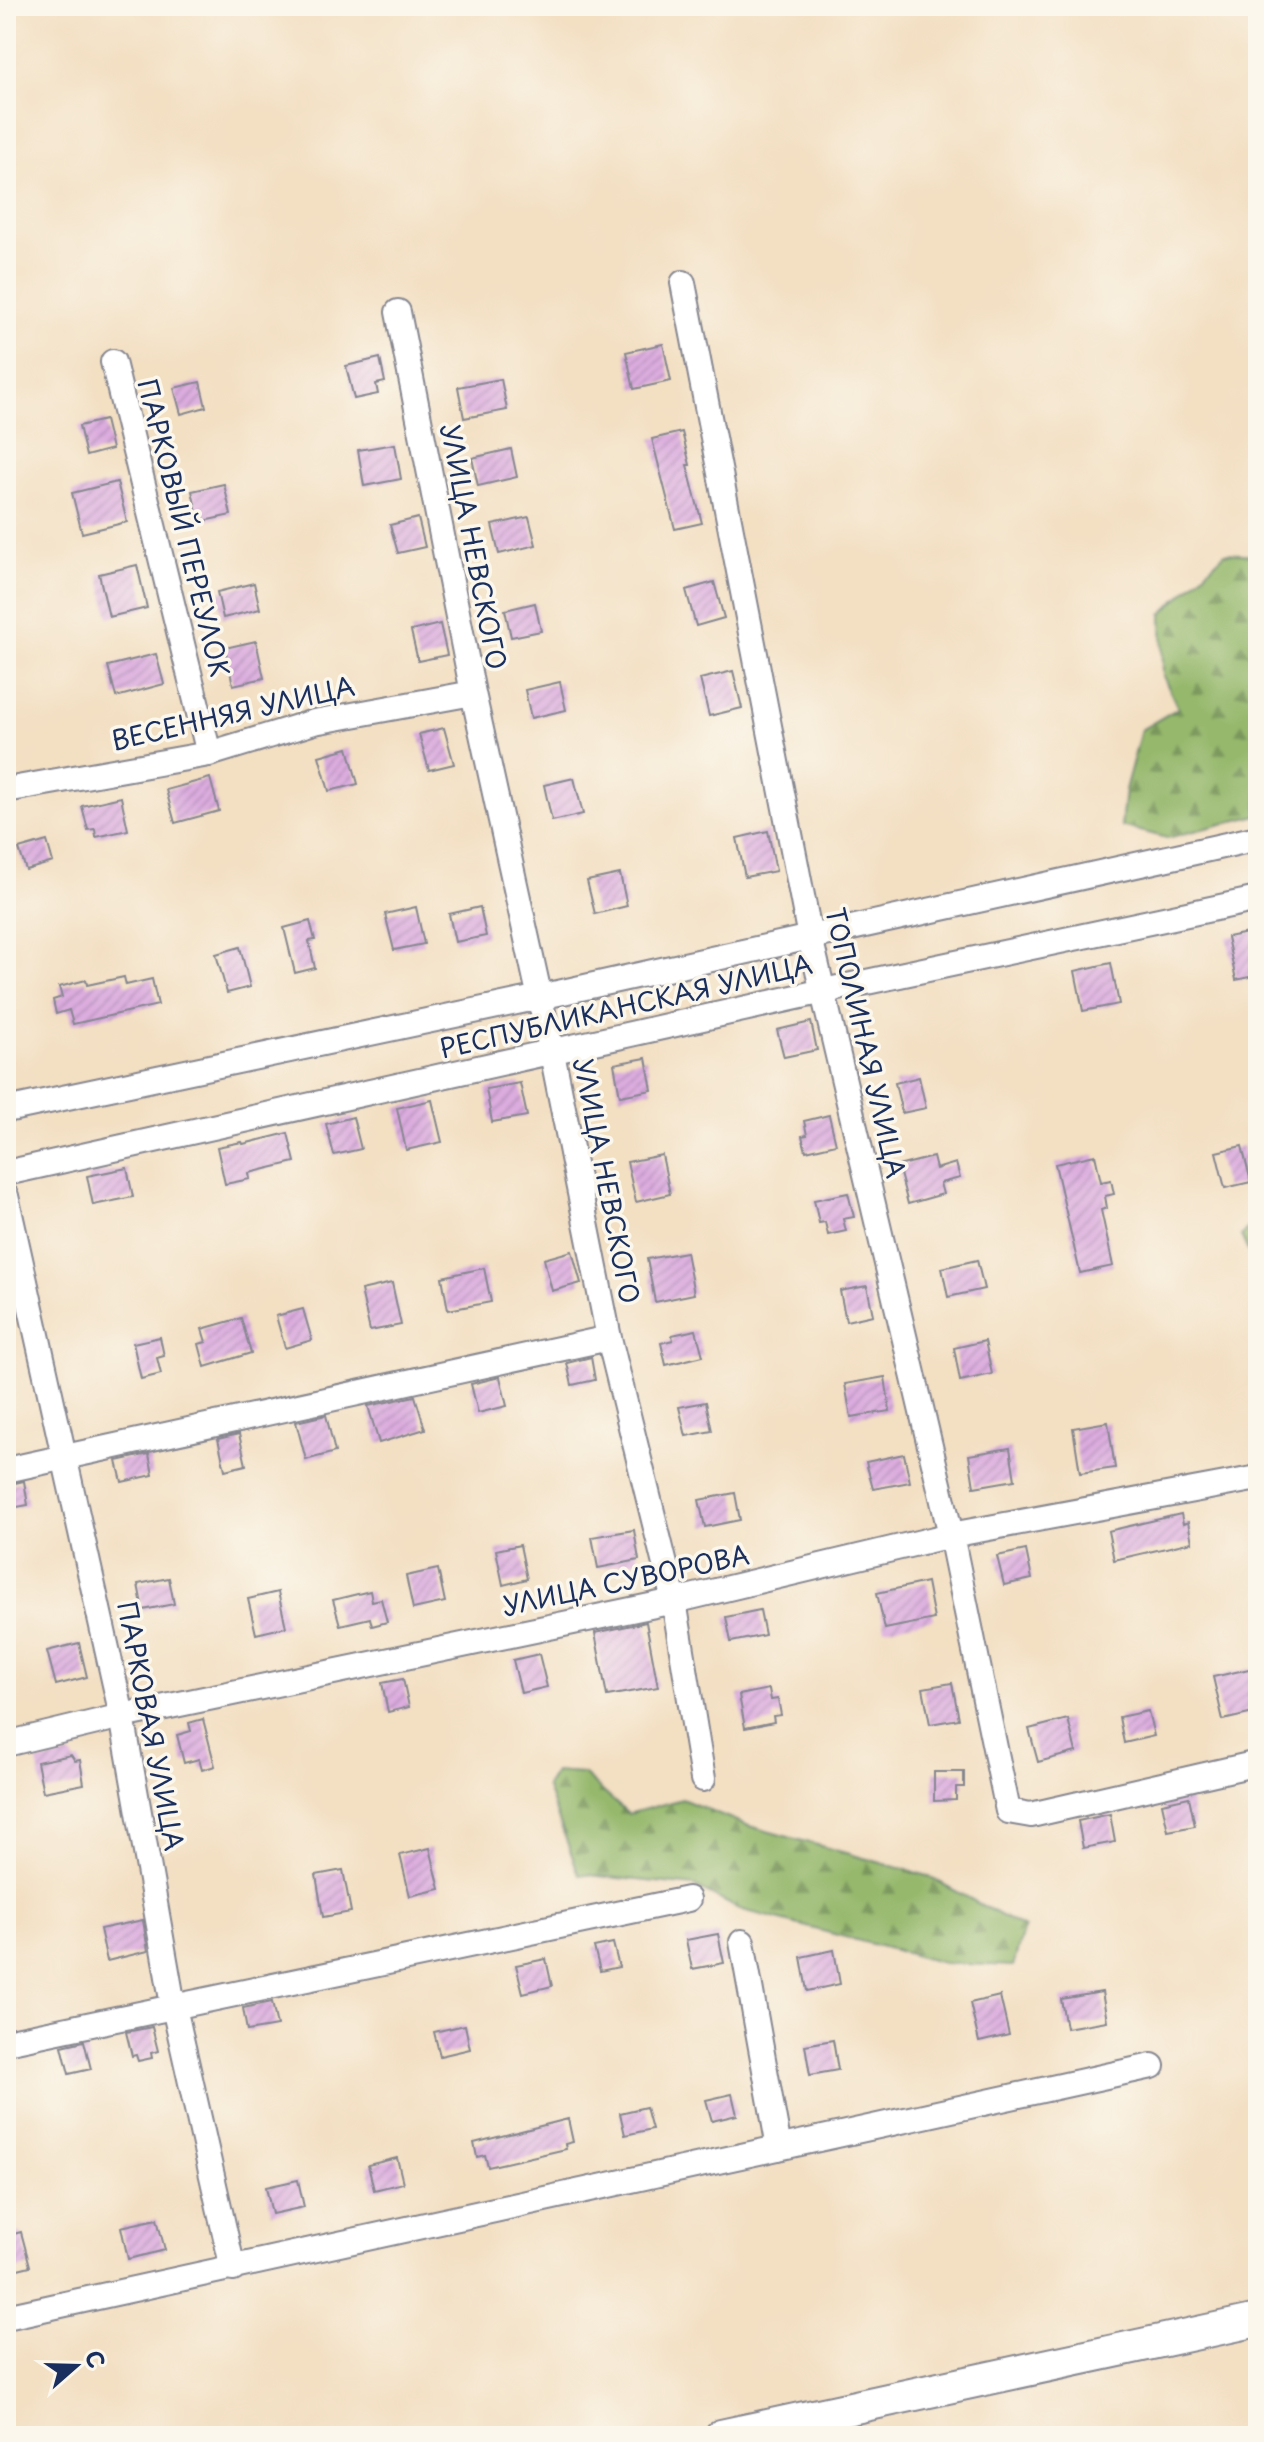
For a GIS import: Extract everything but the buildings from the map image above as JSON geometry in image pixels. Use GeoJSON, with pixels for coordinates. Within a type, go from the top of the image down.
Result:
{"type":"FeatureCollection","features":[{"type":"Feature","properties":{"kind":"main road"},"geometry":{"type":"LineString","coordinates":[[721,2436],[1258,2320]]}},
{"type":"Feature","properties":{"kind":"street","name":"ТОПОЛИНАЯ УЛИЦА"},"geometry":{"type":"LineString","coordinates":[[683,283],[810,937],[951,1535],[1008,1811],[1031,1815],[1258,1763]]}},
{"type":"Feature","properties":{"kind":"street","name":"УЛИЦА НЕВСКОГО"},"geometry":{"type":"LineString","coordinates":[[398,312],[473,693],[552,1053],[609,1338],[674,1601],[703,1779]]}},
{"type":"Feature","properties":{"kind":"street","name":"ПАРКОВЫЙ ПЕРЕУЛОК"},"geometry":{"type":"LineString","coordinates":[[113,362],[209,754]]}},
{"type":"Feature","properties":{"kind":"street","name":"ВЕСЕННЯЯ УЛИЦА"},"geometry":{"type":"LineString","coordinates":[[6,790],[209,754],[314,722],[473,693]]}},
{"type":"Feature","properties":{"kind":"street","name":"РЕСПУБЛИКАНСКАЯ УЛИЦА"},"geometry":{"type":"LineString","coordinates":[[6,1110],[540,997],[1258,838]]}},
{"type":"Feature","properties":{"kind":"street","name":"РЕСПУБЛИКАНСКАЯ УЛИЦА"},"geometry":{"type":"LineString","coordinates":[[6,1173],[824,991],[1258,899]]}},
{"type":"Feature","properties":{"kind":"street","name":"ПАРКОВАЯ УЛИЦА"},"geometry":{"type":"LineString","coordinates":[[6,1196],[122,1716],[174,2006],[233,2269]]}},
{"type":"Feature","properties":{"kind":"street"},"geometry":{"type":"LineString","coordinates":[[6,1470],[609,1338]]}},
{"type":"Feature","properties":{"kind":"street","name":"УЛИЦА СУВОРОВА"},"geometry":{"type":"LineString","coordinates":[[6,1744],[122,1716],[674,1601],[951,1535],[1258,1478]]}},
{"type":"Feature","properties":{"kind":"street"},"geometry":{"type":"LineString","coordinates":[[6,2042],[688,1899]]}},
{"type":"Feature","properties":{"kind":"street"},"geometry":{"type":"LineString","coordinates":[[742,1942],[779,2148]]}},
{"type":"Feature","properties":{"kind":"street"},"geometry":{"type":"LineString","coordinates":[[6,2317],[1152,2066]]}},
{"type":"Feature","properties":{"kind":"green space"},"geometry":{"type":"Polygon","coordinates":[[[1225,553],[1258,555],[1258,815],[1167,838],[1121,826],[1125,790],[1141,730],[1178,708],[1163,676],[1162,614],[1225,553]]]}},
{"type":"Feature","properties":{"kind":"green space"},"geometry":{"type":"Polygon","coordinates":[[[1258,1214],[1258,1272],[1241,1236],[1258,1214]]]}},
{"type":"Feature","properties":{"kind":"green space"},"geometry":{"type":"Polygon","coordinates":[[[555,1772],[583,1774],[628,1814],[682,1799],[749,1826],[928,1876],[1024,1928],[1013,1966],[943,1963],[739,1909],[694,1886],[579,1874],[546,1786],[555,1772]]]}}]}
